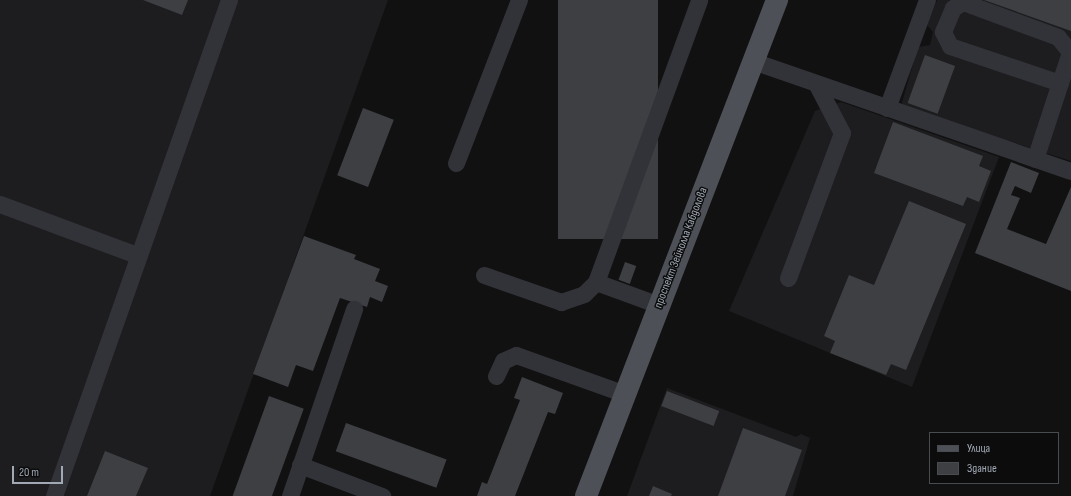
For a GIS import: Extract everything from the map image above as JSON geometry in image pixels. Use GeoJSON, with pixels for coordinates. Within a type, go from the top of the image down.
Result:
{"type":"FeatureCollection","features":[{"type":"Feature","properties":{"kind":"main road","name":"проспект Зейнолла Кабдолова"},"geometry":{"type":"LineString","coordinates":[[586,496],[777,0]]}},
{"type":"Feature","properties":{"kind":"lane"},"geometry":{"type":"LineString","coordinates":[[54,496],[229,0]]}},
{"type":"Feature","properties":{"kind":"lane"},"geometry":{"type":"LineString","coordinates":[[456,163],[519,0]]}},
{"type":"Feature","properties":{"kind":"lane"},"geometry":{"type":"LineString","coordinates":[[484,275],[561,302],[584,294],[596,282],[699,0]]}},
{"type":"Feature","properties":{"kind":"lane"},"geometry":{"type":"LineString","coordinates":[[887,108],[927,0]]}},
{"type":"Feature","properties":{"kind":"lane"},"geometry":{"type":"LineString","coordinates":[[1035,159],[1060,83],[1070,52],[1058,37],[963,2],[953,8],[943,32],[950,46],[1060,83]]}},
{"type":"Feature","properties":{"kind":"lane"},"geometry":{"type":"LineString","coordinates":[[753,61],[1071,172]]}},
{"type":"Feature","properties":{"kind":"lane"},"geometry":{"type":"LineString","coordinates":[[788,278],[842,133],[816,83]]}},
{"type":"Feature","properties":{"kind":"lane"},"geometry":{"type":"LineString","coordinates":[[0,204],[139,256]]}},
{"type":"Feature","properties":{"kind":"lane"},"geometry":{"type":"LineString","coordinates":[[596,282],[659,306]]}},
{"type":"Feature","properties":{"kind":"lane"},"geometry":{"type":"LineString","coordinates":[[290,496],[354,309]]}},
{"type":"Feature","properties":{"kind":"lane"},"geometry":{"type":"LineString","coordinates":[[496,376],[503,361],[516,355],[625,394]]}},
{"type":"Feature","properties":{"kind":"lane"},"geometry":{"type":"LineString","coordinates":[[300,465],[382,496]]}},
{"type":"Feature","properties":{"kind":"shaded area"},"geometry":{"type":"Polygon","coordinates":[[[0,0],[388,0],[210,496],[0,496],[0,0]]]}},
{"type":"Feature","properties":{"kind":"shaded area"},"geometry":{"type":"Polygon","coordinates":[[[937,0],[1071,0],[1071,161],[901,106],[918,47],[930,45],[933,32],[927,25],[937,0]]]}},
{"type":"Feature","properties":{"kind":"shaded area"},"geometry":{"type":"Polygon","coordinates":[[[841,102],[999,157],[912,387],[729,311],[815,111],[841,102]]]}},
{"type":"Feature","properties":{"kind":"shaded area"},"geometry":{"type":"Polygon","coordinates":[[[667,388],[796,437],[801,434],[810,438],[793,496],[627,496],[667,388]]]}},
{"type":"Feature","properties":{"kind":"building"},"geometry":{"type":"Polygon","coordinates":[[[143,0],[188,0],[182,15],[143,0]]]}},
{"type":"Feature","properties":{"kind":"building"},"geometry":{"type":"Polygon","coordinates":[[[558,0],[658,0],[658,239],[558,239],[558,0]]]}},
{"type":"Feature","properties":{"kind":"building"},"geometry":{"type":"Polygon","coordinates":[[[984,0],[1071,0],[1071,31],[984,0]]]}},
{"type":"Feature","properties":{"kind":"building"},"geometry":{"type":"Polygon","coordinates":[[[925,55],[955,66],[938,114],[908,103],[925,55]]]}},
{"type":"Feature","properties":{"kind":"building"},"geometry":{"type":"Polygon","coordinates":[[[363,108],[394,120],[368,187],[337,175],[363,108]]]}},
{"type":"Feature","properties":{"kind":"building"},"geometry":{"type":"Polygon","coordinates":[[[893,122],[983,156],[979,166],[991,171],[979,202],[967,197],[963,206],[874,173],[893,122]]]}},
{"type":"Feature","properties":{"kind":"building"},"geometry":{"type":"Polygon","coordinates":[[[1011,162],[1039,173],[1031,193],[1015,186],[1011,195],[1020,198],[1007,229],[1046,244],[1071,187],[1071,291],[975,253],[1011,162]]]}},
{"type":"Feature","properties":{"kind":"building"},"geometry":{"type":"Polygon","coordinates":[[[909,201],[966,224],[906,370],[891,364],[886,375],[830,353],[835,341],[824,336],[849,275],[874,285],[909,201]]]}},
{"type":"Feature","properties":{"kind":"building"},"geometry":{"type":"Polygon","coordinates":[[[304,236],[356,255],[354,259],[380,269],[375,281],[388,286],[382,302],[370,297],[367,307],[340,298],[313,371],[296,365],[288,387],[253,374],[304,236]]]}},
{"type":"Feature","properties":{"kind":"building"},"geometry":{"type":"Polygon","coordinates":[[[625,262],[636,266],[630,284],[619,280],[625,262]]]}},
{"type":"Feature","properties":{"kind":"building"},"geometry":{"type":"Polygon","coordinates":[[[522,377],[563,393],[555,414],[548,412],[515,496],[477,496],[482,482],[487,484],[520,400],[514,398],[522,377]]]}},
{"type":"Feature","properties":{"kind":"building"},"geometry":{"type":"Polygon","coordinates":[[[667,391],[719,411],[714,426],[661,406],[667,391]]]}},
{"type":"Feature","properties":{"kind":"building"},"geometry":{"type":"Polygon","coordinates":[[[269,396],[304,409],[272,496],[233,496],[269,396]]]}},
{"type":"Feature","properties":{"kind":"building"},"geometry":{"type":"Polygon","coordinates":[[[346,423],[447,460],[436,488],[336,451],[346,423]]]}},
{"type":"Feature","properties":{"kind":"building"},"geometry":{"type":"Polygon","coordinates":[[[743,428],[802,450],[785,496],[718,496],[743,428]]]}},
{"type":"Feature","properties":{"kind":"building"},"geometry":{"type":"Polygon","coordinates":[[[105,451],[148,468],[136,496],[87,496],[105,451]]]}},
{"type":"Feature","properties":{"kind":"building"},"geometry":{"type":"Polygon","coordinates":[[[653,486],[672,494],[671,496],[649,496],[653,486]]]}}]}
